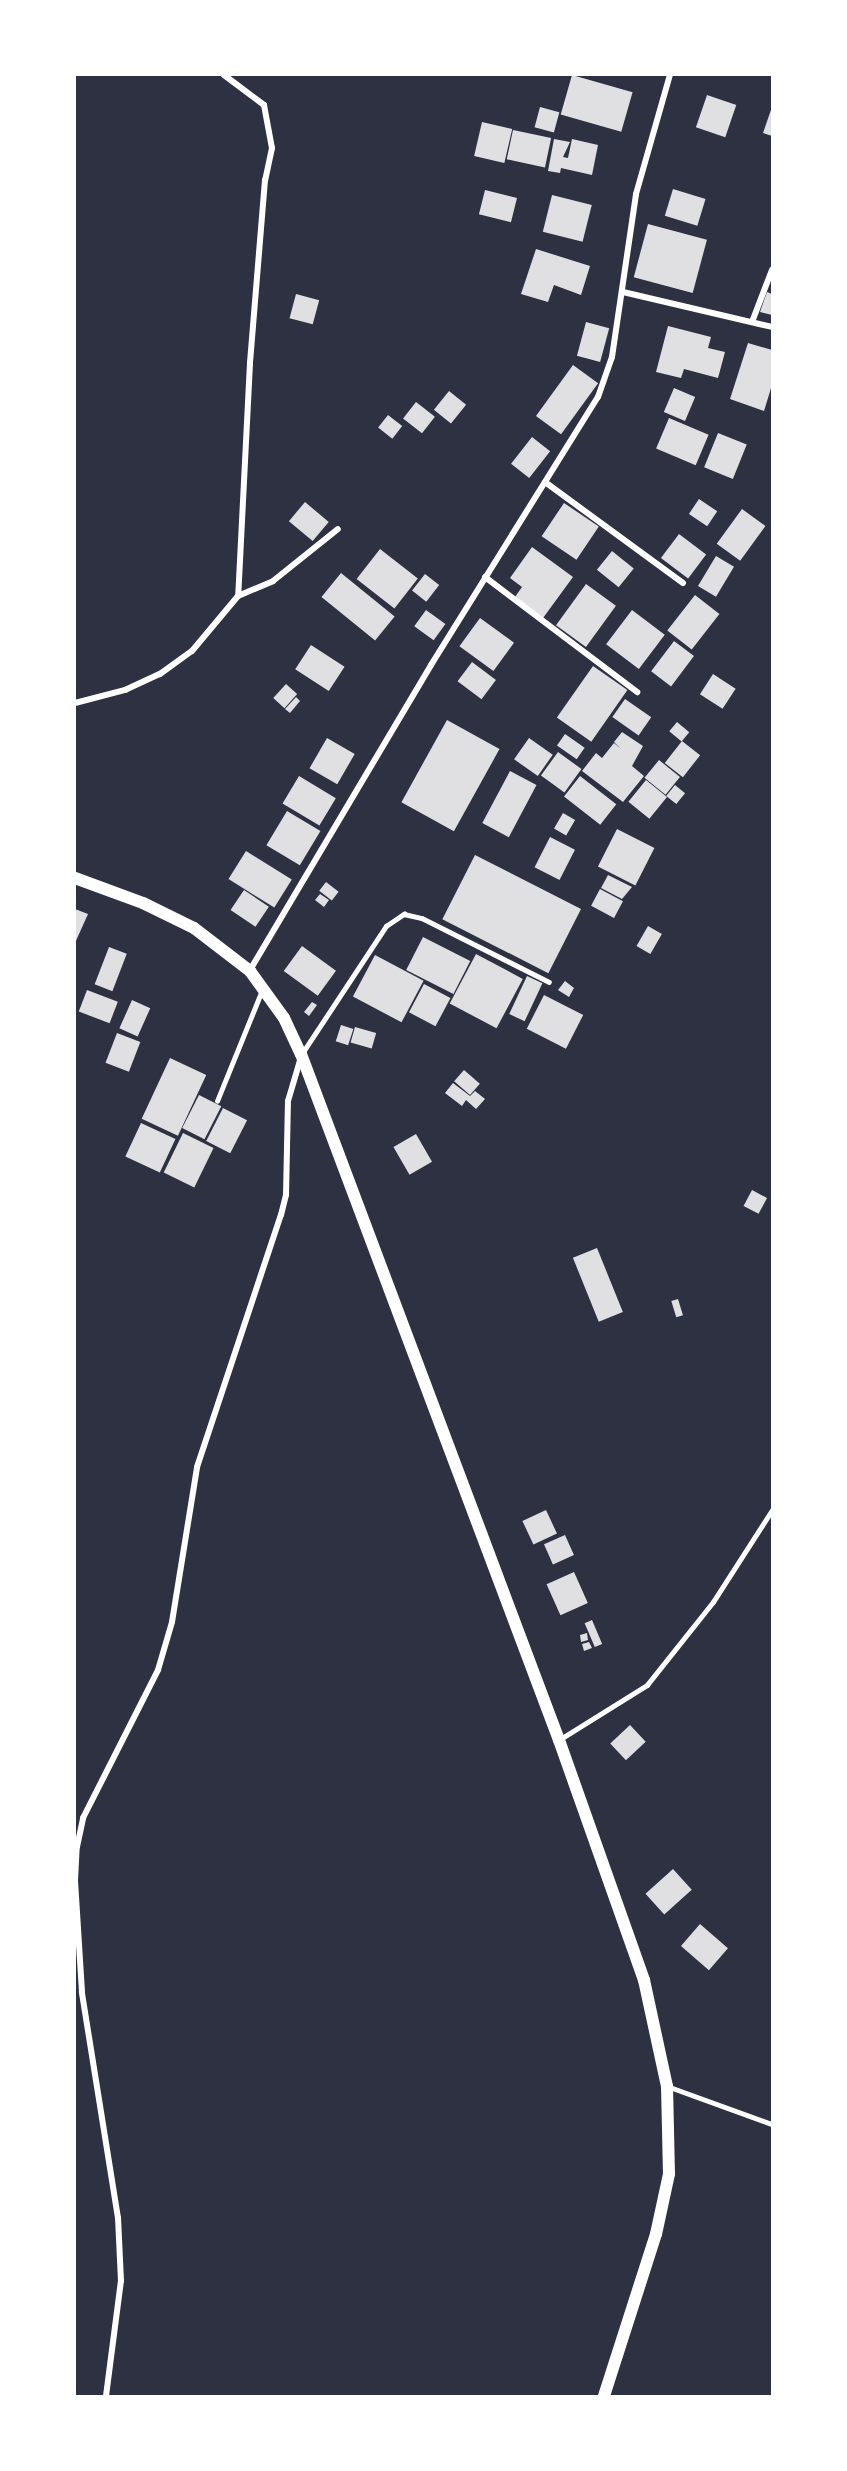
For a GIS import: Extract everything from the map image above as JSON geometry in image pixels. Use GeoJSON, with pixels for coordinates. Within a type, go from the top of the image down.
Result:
{"type":"FeatureCollection","features":[{"type":"Feature","properties":{"kind":"main road"},"geometry":{"type":"LineString","coordinates":[[75,878],[143,903],[194,928],[250,971],[263,985],[301,1054],[559,1740],[644,1980],[667,2086],[669,2174],[656,2234],[604,2396]]}},
{"type":"Feature","properties":{"kind":"street"},"geometry":{"type":"LineString","coordinates":[[224,75],[264,105],[272,148],[265,180],[250,363],[238,596]]}},
{"type":"Feature","properties":{"kind":"street"},"geometry":{"type":"LineString","coordinates":[[250,971],[484,577],[597,397],[612,357],[636,194],[670,75]]}},
{"type":"Feature","properties":{"kind":"street"},"geometry":{"type":"LineString","coordinates":[[752,322],[772,270]]}},
{"type":"Feature","properties":{"kind":"street"},"geometry":{"type":"LineString","coordinates":[[623,292],[772,327]]}},
{"type":"Feature","properties":{"kind":"street"},"geometry":{"type":"LineString","coordinates":[[545,482],[683,583]]}},
{"type":"Feature","properties":{"kind":"street"},"geometry":{"type":"LineString","coordinates":[[75,703],[125,690],[160,674],[192,651],[238,596],[273,581],[338,529]]}},
{"type":"Feature","properties":{"kind":"street"},"geometry":{"type":"LineString","coordinates":[[484,577],[637,692]]}},
{"type":"Feature","properties":{"kind":"street"},"geometry":{"type":"LineString","coordinates":[[106,2396],[121,2280],[118,2218],[82,1992],[75,1880],[77,1847],[83,1818],[158,1670],[172,1622],[197,1467],[286,1195],[288,1101],[301,1054]]}},
{"type":"Feature","properties":{"kind":"lane"},"geometry":{"type":"LineString","coordinates":[[301,1054],[386,926],[404,914],[422,918],[549,982]]}},
{"type":"Feature","properties":{"kind":"lane"},"geometry":{"type":"LineString","coordinates":[[218,1101],[263,985]]}},
{"type":"Feature","properties":{"kind":"lane"},"geometry":{"type":"LineString","coordinates":[[559,1740],[647,1685],[713,1602],[772,1510]]}},
{"type":"Feature","properties":{"kind":"lane"},"geometry":{"type":"LineString","coordinates":[[667,2086],[772,2124]]}},
{"type":"Feature","properties":{"kind":"building"},"geometry":{"type":"Polygon","coordinates":[[[572,75],[633,92],[621,132],[561,114],[572,75]]]}},
{"type":"Feature","properties":{"kind":"building"},"geometry":{"type":"Polygon","coordinates":[[[707,95],[736,105],[725,137],[696,127],[707,95]]]}},
{"type":"Feature","properties":{"kind":"building"},"geometry":{"type":"Polygon","coordinates":[[[540,107],[559,112],[554,132],[535,127],[540,107]]]}},
{"type":"Feature","properties":{"kind":"building"},"geometry":{"type":"Polygon","coordinates":[[[772,107],[772,136],[763,133],[772,107]]]}},
{"type":"Feature","properties":{"kind":"building"},"geometry":{"type":"Polygon","coordinates":[[[482,122],[512,129],[504,163],[474,156],[482,122]]]}},
{"type":"Feature","properties":{"kind":"building"},"geometry":{"type":"Polygon","coordinates":[[[513,130],[551,138],[545,167],[507,159],[513,130]]]}},
{"type":"Feature","properties":{"kind":"building"},"geometry":{"type":"Polygon","coordinates":[[[554,139],[570,142],[563,157],[568,158],[572,139],[598,145],[592,175],[561,168],[560,173],[548,171],[554,139]]]}},
{"type":"Feature","properties":{"kind":"building"},"geometry":{"type":"Polygon","coordinates":[[[673,189],[706,199],[697,226],[665,216],[673,189]]]}},
{"type":"Feature","properties":{"kind":"building"},"geometry":{"type":"Polygon","coordinates":[[[485,190],[517,198],[511,222],[479,214],[485,190]]]}},
{"type":"Feature","properties":{"kind":"building"},"geometry":{"type":"Polygon","coordinates":[[[552,195],[592,205],[583,242],[543,232],[552,195]]]}},
{"type":"Feature","properties":{"kind":"building"},"geometry":{"type":"Polygon","coordinates":[[[648,224],[707,240],[693,293],[634,277],[648,224]]]}},
{"type":"Feature","properties":{"kind":"building"},"geometry":{"type":"Polygon","coordinates":[[[536,249],[590,266],[581,295],[554,285],[548,302],[521,294],[536,249]]]}},
{"type":"Feature","properties":{"kind":"building"},"geometry":{"type":"Polygon","coordinates":[[[767,292],[772,294],[772,315],[760,312],[767,292]]]}},
{"type":"Feature","properties":{"kind":"building"},"geometry":{"type":"Polygon","coordinates":[[[296,294],[319,300],[313,324],[290,318],[296,294]]]}},
{"type":"Feature","properties":{"kind":"building"},"geometry":{"type":"Polygon","coordinates":[[[586,322],[609,328],[600,362],[577,356],[586,322]]]}},
{"type":"Feature","properties":{"kind":"building"},"geometry":{"type":"Polygon","coordinates":[[[668,326],[711,337],[708,348],[725,352],[718,378],[684,369],[681,378],[656,372],[668,326]]]}},
{"type":"Feature","properties":{"kind":"building"},"geometry":{"type":"Polygon","coordinates":[[[748,343],[772,350],[772,385],[764,411],[730,399],[748,343]]]}},
{"type":"Feature","properties":{"kind":"building"},"geometry":{"type":"Polygon","coordinates":[[[573,365],[598,383],[561,434],[536,416],[573,365]]]}},
{"type":"Feature","properties":{"kind":"building"},"geometry":{"type":"Polygon","coordinates":[[[674,388],[695,397],[685,421],[664,412],[674,388]]]}},
{"type":"Feature","properties":{"kind":"building"},"geometry":{"type":"Polygon","coordinates":[[[449,391],[466,405],[451,423],[434,410],[449,391]]]}},
{"type":"Feature","properties":{"kind":"building"},"geometry":{"type":"Polygon","coordinates":[[[416,402],[435,417],[422,433],[403,419],[416,402]]]}},
{"type":"Feature","properties":{"kind":"building"},"geometry":{"type":"Polygon","coordinates":[[[388,415],[402,426],[392,439],[378,428],[388,415]]]}},
{"type":"Feature","properties":{"kind":"building"},"geometry":{"type":"Polygon","coordinates":[[[669,418],[709,435],[696,465],[656,448],[669,418]]]}},
{"type":"Feature","properties":{"kind":"building"},"geometry":{"type":"Polygon","coordinates":[[[718,433],[747,445],[733,479],[704,467],[718,433]]]}},
{"type":"Feature","properties":{"kind":"building"},"geometry":{"type":"Polygon","coordinates":[[[532,437],[550,451],[529,478],[511,464],[532,437]]]}},
{"type":"Feature","properties":{"kind":"building"},"geometry":{"type":"Polygon","coordinates":[[[699,499],[717,511],[707,526],[689,514],[699,499]]]}},
{"type":"Feature","properties":{"kind":"building"},"geometry":{"type":"Polygon","coordinates":[[[305,502],[329,522],[313,541],[289,521],[305,502]]]}},
{"type":"Feature","properties":{"kind":"building"},"geometry":{"type":"Polygon","coordinates":[[[564,503],[599,526],[576,560],[542,536],[564,503]]]}},
{"type":"Feature","properties":{"kind":"building"},"geometry":{"type":"Polygon","coordinates":[[[742,509],[765,526],[740,561],[717,544],[742,509]]]}},
{"type":"Feature","properties":{"kind":"building"},"geometry":{"type":"Polygon","coordinates":[[[679,534],[706,554],[688,578],[661,558],[679,534]]]}},
{"type":"Feature","properties":{"kind":"building"},"geometry":{"type":"Polygon","coordinates":[[[532,547],[573,577],[543,618],[515,597],[522,587],[510,578],[532,547]]]}},
{"type":"Feature","properties":{"kind":"building"},"geometry":{"type":"Polygon","coordinates":[[[380,549],[418,579],[394,608],[357,579],[380,549]]]}},
{"type":"Feature","properties":{"kind":"building"},"geometry":{"type":"Polygon","coordinates":[[[612,551],[634,569],[619,587],[597,570],[612,551]]]}},
{"type":"Feature","properties":{"kind":"building"},"geometry":{"type":"Polygon","coordinates":[[[716,556],[734,567],[716,597],[698,586],[716,556]]]}},
{"type":"Feature","properties":{"kind":"building"},"geometry":{"type":"Polygon","coordinates":[[[341,573],[395,616],[375,641],[321,597],[341,573]]]}},
{"type":"Feature","properties":{"kind":"building"},"geometry":{"type":"Polygon","coordinates":[[[425,574],[439,585],[426,602],[412,591],[425,574]]]}},
{"type":"Feature","properties":{"kind":"building"},"geometry":{"type":"Polygon","coordinates":[[[586,584],[616,606],[586,647],[556,625],[586,584]]]}},
{"type":"Feature","properties":{"kind":"building"},"geometry":{"type":"Polygon","coordinates":[[[695,595],[719,614],[692,650],[667,630],[695,595]]]}},
{"type":"Feature","properties":{"kind":"building"},"geometry":{"type":"Polygon","coordinates":[[[426,610],[445,624],[434,640],[414,626],[426,610]]]}},
{"type":"Feature","properties":{"kind":"building"},"geometry":{"type":"Polygon","coordinates":[[[632,610],[665,635],[639,669],[606,644],[632,610]]]}},
{"type":"Feature","properties":{"kind":"building"},"geometry":{"type":"Polygon","coordinates":[[[480,618],[514,643],[493,671],[459,646],[480,618]]]}},
{"type":"Feature","properties":{"kind":"building"},"geometry":{"type":"Polygon","coordinates":[[[674,641],[694,656],[671,686],[651,671],[674,641]]]}},
{"type":"Feature","properties":{"kind":"building"},"geometry":{"type":"Polygon","coordinates":[[[311,645],[345,667],[329,691],[295,669],[311,645]]]}},
{"type":"Feature","properties":{"kind":"building"},"geometry":{"type":"Polygon","coordinates":[[[472,662],[496,680],[482,699],[458,681],[472,662]]]}},
{"type":"Feature","properties":{"kind":"building"},"geometry":{"type":"Polygon","coordinates":[[[593,666],[627,690],[591,742],[557,718],[593,666]]]}},
{"type":"Feature","properties":{"kind":"building"},"geometry":{"type":"Polygon","coordinates":[[[713,674],[736,689],[723,709],[700,694],[713,674]]]}},
{"type":"Feature","properties":{"kind":"building"},"geometry":{"type":"Polygon","coordinates":[[[286,684],[297,694],[284,708],[273,698],[286,684]]]}},
{"type":"Feature","properties":{"kind":"building"},"geometry":{"type":"Polygon","coordinates":[[[296,697],[300,701],[290,713],[285,709],[296,697]]]}},
{"type":"Feature","properties":{"kind":"building"},"geometry":{"type":"Polygon","coordinates":[[[625,699],[651,717],[639,735],[612,717],[625,699]]]}},
{"type":"Feature","properties":{"kind":"building"},"geometry":{"type":"Polygon","coordinates":[[[447,720],[499,749],[454,831],[401,802],[447,720]]]}},
{"type":"Feature","properties":{"kind":"building"},"geometry":{"type":"Polygon","coordinates":[[[677,722],[689,732],[682,741],[669,731],[677,722]]]}},
{"type":"Feature","properties":{"kind":"building"},"geometry":{"type":"Polygon","coordinates":[[[622,732],[643,746],[632,766],[644,776],[623,802],[582,771],[596,753],[602,758],[614,743],[621,749],[614,742],[622,732]]]}},
{"type":"Feature","properties":{"kind":"building"},"geometry":{"type":"Polygon","coordinates":[[[565,734],[585,748],[577,759],[557,745],[565,734]]]}},
{"type":"Feature","properties":{"kind":"building"},"geometry":{"type":"Polygon","coordinates":[[[327,738],[355,754],[337,784],[310,768],[327,738]]]}},
{"type":"Feature","properties":{"kind":"building"},"geometry":{"type":"Polygon","coordinates":[[[529,738],[553,755],[538,776],[514,759],[529,738]]]}},
{"type":"Feature","properties":{"kind":"building"},"geometry":{"type":"Polygon","coordinates":[[[682,741],[700,755],[683,777],[665,763],[682,741]]]}},
{"type":"Feature","properties":{"kind":"building"},"geometry":{"type":"Polygon","coordinates":[[[558,752],[581,769],[564,793],[541,775],[558,752]]]}},
{"type":"Feature","properties":{"kind":"building"},"geometry":{"type":"Polygon","coordinates":[[[659,760],[680,777],[666,795],[645,778],[659,760]]]}},
{"type":"Feature","properties":{"kind":"building"},"geometry":{"type":"Polygon","coordinates":[[[510,771],[536,785],[509,837],[482,823],[510,771]]]}},
{"type":"Feature","properties":{"kind":"building"},"geometry":{"type":"Polygon","coordinates":[[[299,776],[336,798],[319,826],[283,803],[299,776]]]}},
{"type":"Feature","properties":{"kind":"building"},"geometry":{"type":"Polygon","coordinates":[[[580,776],[616,804],[600,825],[564,796],[580,776]]]}},
{"type":"Feature","properties":{"kind":"building"},"geometry":{"type":"Polygon","coordinates":[[[646,780],[667,797],[649,819],[628,802],[646,780]]]}},
{"type":"Feature","properties":{"kind":"building"},"geometry":{"type":"Polygon","coordinates":[[[675,785],[685,793],[676,804],[666,796],[675,785]]]}},
{"type":"Feature","properties":{"kind":"building"},"geometry":{"type":"Polygon","coordinates":[[[287,811],[320,831],[300,865],[266,845],[287,811]]]}},
{"type":"Feature","properties":{"kind":"building"},"geometry":{"type":"Polygon","coordinates":[[[563,813],[575,820],[566,836],[554,829],[563,813]]]}},
{"type":"Feature","properties":{"kind":"building"},"geometry":{"type":"Polygon","coordinates":[[[617,829],[654,848],[635,885],[598,866],[617,829]]]}},
{"type":"Feature","properties":{"kind":"building"},"geometry":{"type":"Polygon","coordinates":[[[550,837],[575,850],[560,880],[535,867],[550,837]]]}},
{"type":"Feature","properties":{"kind":"building"},"geometry":{"type":"Polygon","coordinates":[[[246,851],[292,880],[274,908],[229,879],[246,851]]]}},
{"type":"Feature","properties":{"kind":"building"},"geometry":{"type":"Polygon","coordinates":[[[475,855],[581,909],[548,973],[442,919],[475,855]]]}},
{"type":"Feature","properties":{"kind":"building"},"geometry":{"type":"Polygon","coordinates":[[[608,875],[632,887],[622,899],[601,888],[608,875]]]}},
{"type":"Feature","properties":{"kind":"building"},"geometry":{"type":"Polygon","coordinates":[[[326,882],[339,892],[332,901],[319,891],[326,882]]]}},
{"type":"Feature","properties":{"kind":"building"},"geometry":{"type":"Polygon","coordinates":[[[600,889],[623,901],[614,918],[591,906],[600,889]]]}},
{"type":"Feature","properties":{"kind":"building"},"geometry":{"type":"Polygon","coordinates":[[[244,890],[269,907],[255,927],[231,910],[244,890]]]}},
{"type":"Feature","properties":{"kind":"building"},"geometry":{"type":"Polygon","coordinates":[[[320,894],[329,900],[324,907],[315,900],[320,894]]]}},
{"type":"Feature","properties":{"kind":"building"},"geometry":{"type":"Polygon","coordinates":[[[75,909],[88,914],[75,943],[75,909]]]}},
{"type":"Feature","properties":{"kind":"building"},"geometry":{"type":"Polygon","coordinates":[[[648,926],[662,934],[650,954],[636,946],[648,926]]]}},
{"type":"Feature","properties":{"kind":"building"},"geometry":{"type":"Polygon","coordinates":[[[423,937],[470,961],[453,994],[406,970],[423,937]]]}},
{"type":"Feature","properties":{"kind":"building"},"geometry":{"type":"Polygon","coordinates":[[[302,946],[336,971],[318,996],[284,971],[302,946]]]}},
{"type":"Feature","properties":{"kind":"building"},"geometry":{"type":"Polygon","coordinates":[[[109,947],[127,954],[112,991],[95,984],[109,947]]]}},
{"type":"Feature","properties":{"kind":"building"},"geometry":{"type":"Polygon","coordinates":[[[476,954],[523,979],[497,1028],[450,1003],[476,954]]]}},
{"type":"Feature","properties":{"kind":"building"},"geometry":{"type":"Polygon","coordinates":[[[375,955],[424,981],[401,1022],[353,996],[375,955]]]}},
{"type":"Feature","properties":{"kind":"building"},"geometry":{"type":"Polygon","coordinates":[[[527,976],[542,983],[525,1021],[509,1014],[527,976]]]}},
{"type":"Feature","properties":{"kind":"building"},"geometry":{"type":"Polygon","coordinates":[[[565,981],[574,988],[569,997],[558,990],[565,981]]]}},
{"type":"Feature","properties":{"kind":"building"},"geometry":{"type":"Polygon","coordinates":[[[424,984],[450,998],[435,1026],[409,1012],[424,984]]]}},
{"type":"Feature","properties":{"kind":"building"},"geometry":{"type":"Polygon","coordinates":[[[87,990],[118,1002],[110,1023],[79,1011],[87,990]]]}},
{"type":"Feature","properties":{"kind":"building"},"geometry":{"type":"Polygon","coordinates":[[[544,995],[583,1015],[566,1049],[527,1029],[544,995]]]}},
{"type":"Feature","properties":{"kind":"building"},"geometry":{"type":"Polygon","coordinates":[[[132,1000],[150,1008],[138,1036],[119,1028],[132,1000]]]}},
{"type":"Feature","properties":{"kind":"building"},"geometry":{"type":"Polygon","coordinates":[[[312,1002],[317,1005],[309,1016],[304,1012],[312,1002]]]}},
{"type":"Feature","properties":{"kind":"building"},"geometry":{"type":"Polygon","coordinates":[[[341,1025],[353,1029],[348,1045],[336,1041],[341,1025]]]}},
{"type":"Feature","properties":{"kind":"building"},"geometry":{"type":"Polygon","coordinates":[[[355,1027],[376,1033],[372,1048],[351,1042],[355,1027]]]}},
{"type":"Feature","properties":{"kind":"building"},"geometry":{"type":"Polygon","coordinates":[[[117,1033],[140,1042],[129,1072],[106,1063],[117,1033]]]}},
{"type":"Feature","properties":{"kind":"building"},"geometry":{"type":"Polygon","coordinates":[[[170,1058],[206,1075],[178,1136],[142,1119],[170,1058]]]}},
{"type":"Feature","properties":{"kind":"building"},"geometry":{"type":"Polygon","coordinates":[[[464,1070],[480,1084],[470,1095],[454,1081],[464,1070]]]}},
{"type":"Feature","properties":{"kind":"building"},"geometry":{"type":"Polygon","coordinates":[[[453,1083],[470,1096],[475,1091],[485,1099],[476,1109],[466,1100],[462,1106],[445,1093],[453,1083]]]}},
{"type":"Feature","properties":{"kind":"building"},"geometry":{"type":"Polygon","coordinates":[[[199,1095],[221,1106],[204,1139],[182,1128],[199,1095]]]}},
{"type":"Feature","properties":{"kind":"building"},"geometry":{"type":"Polygon","coordinates":[[[223,1108],[247,1120],[230,1153],[206,1141],[223,1108]]]}},
{"type":"Feature","properties":{"kind":"building"},"geometry":{"type":"Polygon","coordinates":[[[141,1123],[175,1139],[160,1173],[125,1157],[141,1123]]]}},
{"type":"Feature","properties":{"kind":"building"},"geometry":{"type":"Polygon","coordinates":[[[183,1133],[214,1148],[194,1187],[164,1173],[183,1133]]]}},
{"type":"Feature","properties":{"kind":"building"},"geometry":{"type":"Polygon","coordinates":[[[416,1134],[432,1162],[409,1175],[393,1147],[416,1134]]]}},
{"type":"Feature","properties":{"kind":"building"},"geometry":{"type":"Polygon","coordinates":[[[752,1190],[767,1198],[759,1214],[744,1206],[752,1190]]]}},
{"type":"Feature","properties":{"kind":"building"},"geometry":{"type":"Polygon","coordinates":[[[597,1248],[623,1312],[599,1322],[573,1258],[597,1248]]]}},
{"type":"Feature","properties":{"kind":"building"},"geometry":{"type":"Polygon","coordinates":[[[678,1299],[683,1315],[676,1317],[671,1301],[678,1299]]]}},
{"type":"Feature","properties":{"kind":"building"},"geometry":{"type":"Polygon","coordinates":[[[546,1510],[557,1534],[533,1545],[522,1521],[546,1510]]]}},
{"type":"Feature","properties":{"kind":"building"},"geometry":{"type":"Polygon","coordinates":[[[565,1535],[574,1555],[553,1564],[544,1544],[565,1535]]]}},
{"type":"Feature","properties":{"kind":"building"},"geometry":{"type":"Polygon","coordinates":[[[574,1572],[588,1603],[560,1615],[547,1584],[574,1572]]]}},
{"type":"Feature","properties":{"kind":"building"},"geometry":{"type":"Polygon","coordinates":[[[592,1620],[602,1644],[595,1647],[585,1623],[592,1620]]]}},
{"type":"Feature","properties":{"kind":"building"},"geometry":{"type":"Polygon","coordinates":[[[587,1633],[588,1640],[581,1642],[580,1635],[587,1633]]]}},
{"type":"Feature","properties":{"kind":"building"},"geometry":{"type":"Polygon","coordinates":[[[589,1642],[592,1648],[584,1651],[582,1644],[589,1642]]]}},
{"type":"Feature","properties":{"kind":"building"},"geometry":{"type":"Polygon","coordinates":[[[630,1725],[646,1742],[626,1760],[610,1743],[630,1725]]]}},
{"type":"Feature","properties":{"kind":"building"},"geometry":{"type":"Polygon","coordinates":[[[673,1869],[692,1890],[664,1915],[646,1894],[673,1869]]]}},
{"type":"Feature","properties":{"kind":"building"},"geometry":{"type":"Polygon","coordinates":[[[700,1924],[728,1948],[709,1970],[681,1946],[700,1924]]]}}]}
